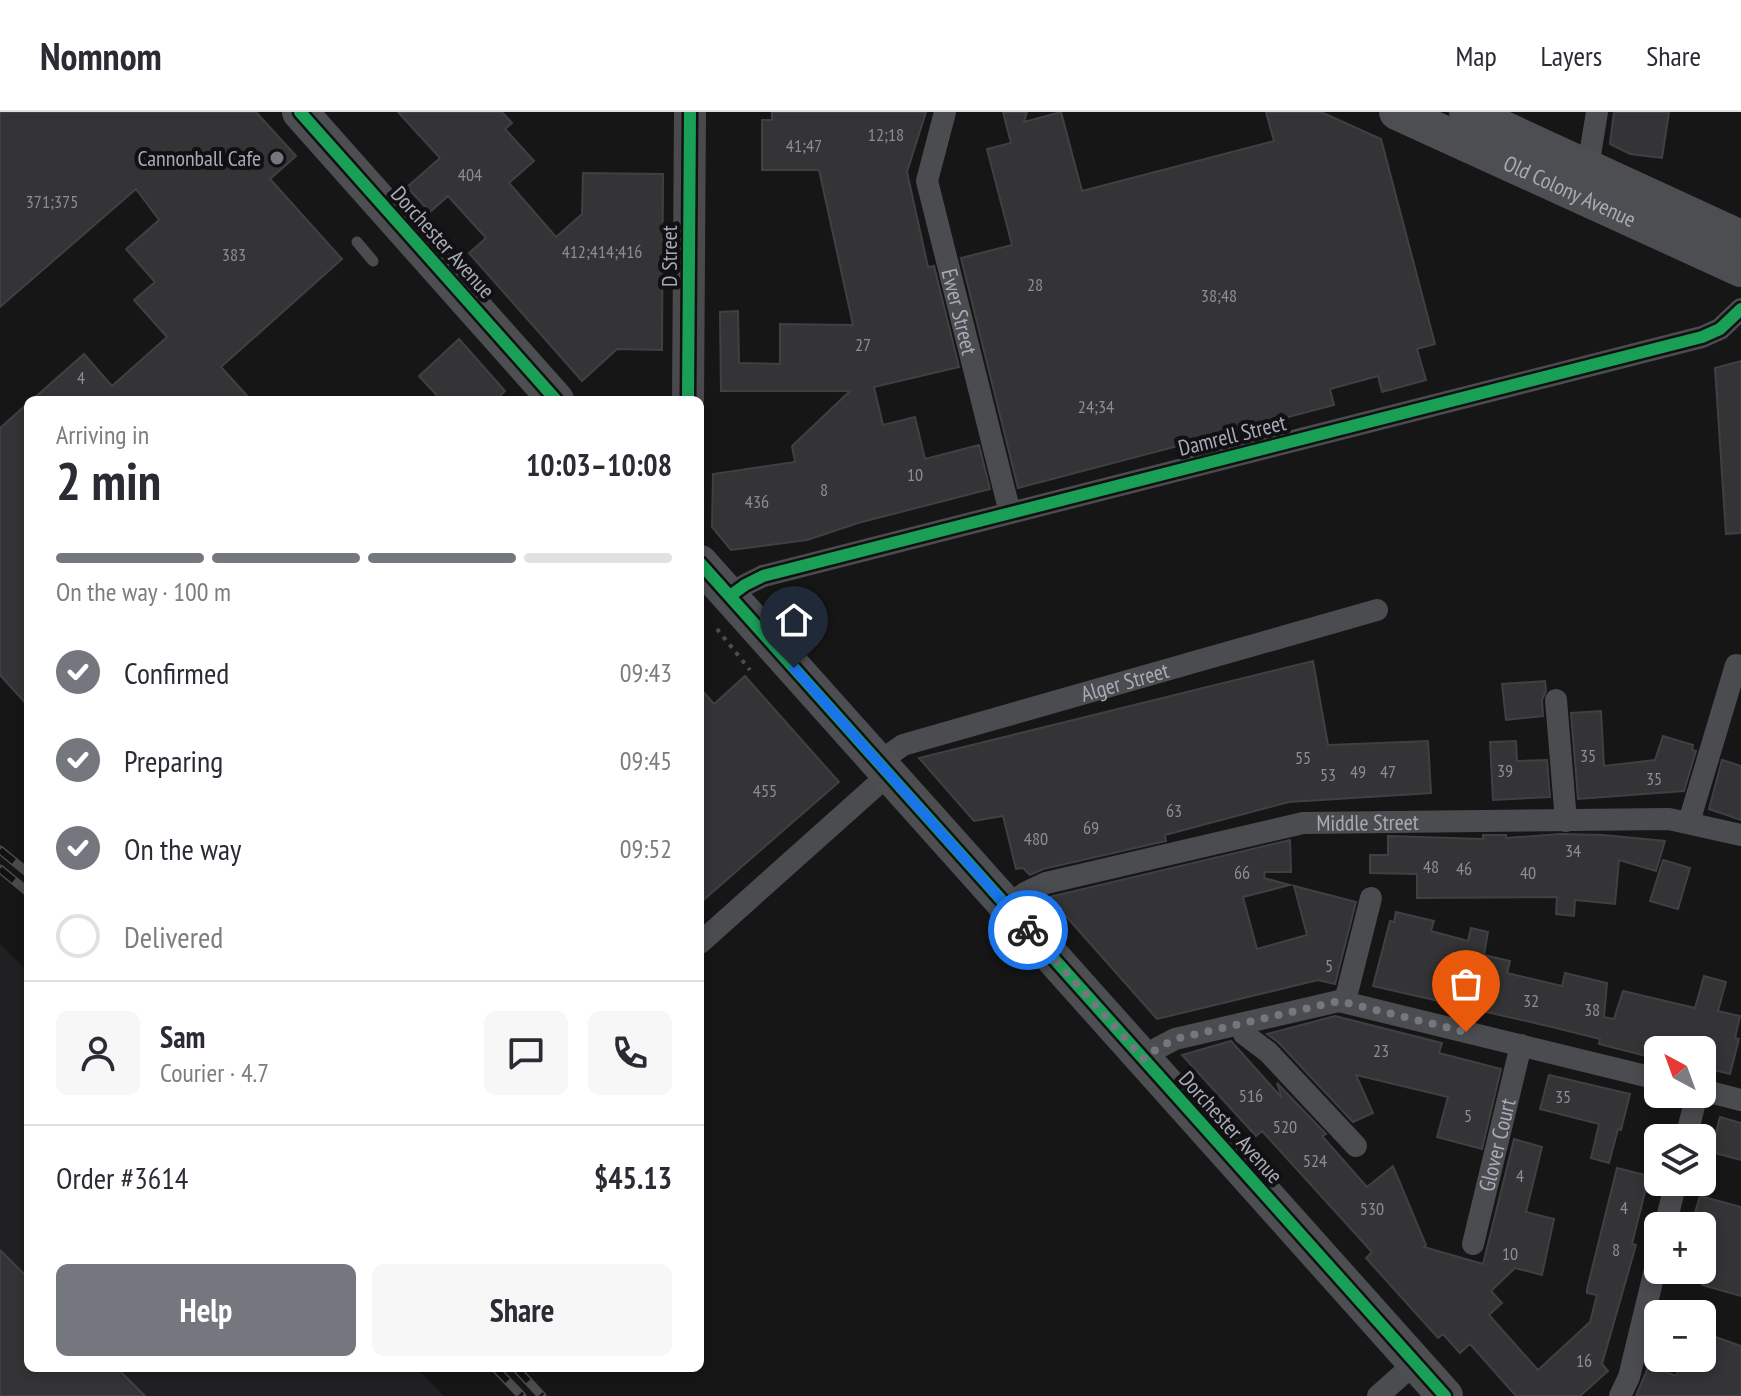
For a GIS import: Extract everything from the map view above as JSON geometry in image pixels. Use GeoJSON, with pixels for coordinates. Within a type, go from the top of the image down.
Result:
{"type":"FeatureCollection","features":[{"type":"Feature","properties":{"kind":"main road","name":"Dorchester Avenue"},"geometry":{"type":"LineString","coordinates":[[300,112],[552,396]]}},
{"type":"Feature","properties":{"kind":"main road","name":"D Street"},"geometry":{"type":"LineString","coordinates":[[688,396],[690,112]]}},
{"type":"Feature","properties":{"kind":"main road","name":"Old Colony Avenue"},"geometry":{"type":"LineString","coordinates":[[1397,112],[1741,243]]}},
{"type":"Feature","properties":{"kind":"main road","name":"Old Colony Avenue"},"geometry":{"type":"LineString","coordinates":[[1467,112],[1588,167],[1741,243]]}},
{"type":"Feature","properties":{"kind":"main road","name":"Dorchester Avenue"},"geometry":{"type":"LineString","coordinates":[[704,572],[722,610],[884,768],[1445,1396]]}},
{"type":"Feature","properties":{"kind":"street","name":"Ewer Street"},"geometry":{"type":"LineString","coordinates":[[945,112],[927,181],[1010,513]]}},
{"type":"Feature","properties":{"kind":"street"},"geometry":{"type":"LineString","coordinates":[[1588,167],[1597,112]]}},
{"type":"Feature","properties":{"kind":"street","name":"Damrell Street"},"geometry":{"type":"LineString","coordinates":[[722,610],[745,585],[763,576],[1702,337],[1720,329],[1741,309]]}},
{"type":"Feature","properties":{"kind":"street","name":"Alger Street"},"geometry":{"type":"LineString","coordinates":[[704,939],[884,768],[903,745],[1377,610]]}},
{"type":"Feature","properties":{"kind":"street"},"geometry":{"type":"LineString","coordinates":[[1689,822],[1736,665],[1741,666]]}},
{"type":"Feature","properties":{"kind":"street"},"geometry":{"type":"LineString","coordinates":[[1556,700],[1566,821]]}},
{"type":"Feature","properties":{"kind":"street","name":"Middle Street"},"geometry":{"type":"LineString","coordinates":[[1007,906],[1046,883],[1303,823],[1669,819],[1741,835]]}},
{"type":"Feature","properties":{"kind":"street"},"geometry":{"type":"LineString","coordinates":[[1345,1001],[1371,898]]}},
{"type":"Feature","properties":{"kind":"street"},"geometry":{"type":"LineString","coordinates":[[1144,1059],[1170,1041],[1333,1001],[1345,1001],[1644,1076]]}},
{"type":"Feature","properties":{"kind":"street"},"geometry":{"type":"LineString","coordinates":[[1240,1024],[1244,1034],[1268,1052],[1356,1146]]}},
{"type":"Feature","properties":{"kind":"street","name":"Glover Court"},"geometry":{"type":"LineString","coordinates":[[1473,1244],[1521,1045]]}},
{"type":"Feature","properties":{"kind":"street"},"geometry":{"type":"LineString","coordinates":[[1716,1094],[1741,1100]]}},
{"type":"Feature","properties":{"kind":"street"},"geometry":{"type":"LineString","coordinates":[[1620,1396],[1629,1377],[1651,1284]]}},
{"type":"Feature","properties":{"kind":"street"},"geometry":{"type":"LineString","coordinates":[[1378,1396],[1415,1363]]}},
{"type":"Feature","properties":{"kind":"lane"},"geometry":{"type":"LineString","coordinates":[[357,242],[373,261]]}},
{"type":"Feature","properties":{"kind":"path"},"geometry":{"type":"LineString","coordinates":[[722,610],[719,634],[750,670]]}},
{"type":"Feature","properties":{"kind":"shaded area"},"geometry":{"type":"Polygon","coordinates":[[[0,944],[24,968],[24,1372],[421,1372],[444,1396],[0,1396],[0,944]]]}},
{"type":"Feature","properties":{"kind":"building"},"geometry":{"type":"Polygon","coordinates":[[[0,112],[256,112],[296,156],[270,179],[342,259],[221,367],[247,396],[37,396],[84,354],[112,386],[167,337],[134,300],[155,282],[126,249],[159,220],[136,189],[0,307],[0,112]]]}},
{"type":"Feature","properties":{"kind":"building"},"geometry":{"type":"Polygon","coordinates":[[[398,112],[502,112],[512,123],[505,129],[534,161],[509,183],[556,237],[582,214],[583,173],[663,174],[662,350],[617,349],[582,381],[469,253],[486,238],[448,196],[430,212],[407,187],[440,158],[398,112]]]}},
{"type":"Feature","properties":{"kind":"building"},"geometry":{"type":"Polygon","coordinates":[[[772,112],[926,112],[907,172],[928,267],[934,266],[959,367],[874,387],[883,425],[915,417],[925,459],[979,445],[990,489],[858,523],[807,540],[731,550],[712,527],[713,474],[795,462],[792,446],[850,391],[721,391],[720,312],[738,311],[739,363],[780,364],[780,324],[853,325],[819,170],[762,170],[762,120],[772,120],[772,112]]]}},
{"type":"Feature","properties":{"kind":"building"},"geometry":{"type":"Polygon","coordinates":[[[1003,112],[1027,112],[1024,122],[1061,112],[1082,191],[1274,141],[1266,112],[1321,112],[1381,139],[1435,344],[1417,349],[1426,380],[1382,392],[1378,376],[1330,389],[1334,405],[1018,488],[961,258],[1012,245],[987,149],[1011,143],[1003,112]]]}},
{"type":"Feature","properties":{"kind":"building"},"geometry":{"type":"Polygon","coordinates":[[[1614,112],[1669,112],[1662,158],[1630,154],[1610,144],[1614,112]]]}},
{"type":"Feature","properties":{"kind":"building"},"geometry":{"type":"Polygon","coordinates":[[[459,339],[505,391],[500,396],[437,396],[419,376],[459,339]]]}},
{"type":"Feature","properties":{"kind":"building"},"geometry":{"type":"Polygon","coordinates":[[[1741,361],[1741,533],[1726,534],[1715,368],[1741,361]]]}},
{"type":"Feature","properties":{"kind":"building"},"geometry":{"type":"Polygon","coordinates":[[[24,407],[24,702],[0,675],[0,428],[24,407]]]}},
{"type":"Feature","properties":{"kind":"building"},"geometry":{"type":"Polygon","coordinates":[[[1313,661],[1328,745],[1428,741],[1431,793],[1289,802],[1165,835],[1166,841],[1043,869],[1030,875],[1023,868],[1016,869],[1003,816],[974,821],[919,758],[1313,661]]]}},
{"type":"Feature","properties":{"kind":"building"},"geometry":{"type":"Polygon","coordinates":[[[745,676],[839,782],[704,900],[704,693],[714,704],[745,676]]]}},
{"type":"Feature","properties":{"kind":"building"},"geometry":{"type":"Polygon","coordinates":[[[1545,681],[1543,716],[1506,720],[1502,684],[1545,681]]]}},
{"type":"Feature","properties":{"kind":"building"},"geometry":{"type":"Polygon","coordinates":[[[1601,711],[1604,766],[1655,760],[1663,736],[1693,745],[1692,750],[1696,751],[1684,791],[1578,799],[1571,713],[1601,711]]]}},
{"type":"Feature","properties":{"kind":"building"},"geometry":{"type":"Polygon","coordinates":[[[1516,741],[1517,761],[1547,760],[1550,797],[1493,800],[1490,742],[1516,741]]]}},
{"type":"Feature","properties":{"kind":"building"},"geometry":{"type":"Polygon","coordinates":[[[1722,760],[1741,766],[1741,820],[1709,809],[1722,760]]]}},
{"type":"Feature","properties":{"kind":"building"},"geometry":{"type":"Polygon","coordinates":[[[1561,834],[1665,841],[1656,871],[1619,860],[1615,904],[1575,900],[1574,916],[1556,914],[1557,897],[1417,898],[1417,874],[1370,873],[1370,855],[1388,855],[1388,836],[1483,839],[1483,835],[1506,835],[1506,838],[1561,834]]]}},
{"type":"Feature","properties":{"kind":"building"},"geometry":{"type":"Polygon","coordinates":[[[1290,840],[1291,872],[1265,872],[1264,878],[1290,885],[1243,897],[1257,949],[1307,935],[1294,886],[1356,902],[1335,984],[1318,980],[1157,1019],[1049,897],[1290,840]]]}},
{"type":"Feature","properties":{"kind":"building"},"geometry":{"type":"Polygon","coordinates":[[[1663,860],[1690,868],[1678,909],[1650,901],[1663,860]]]}},
{"type":"Feature","properties":{"kind":"building"},"geometry":{"type":"Polygon","coordinates":[[[1396,912],[1434,921],[1431,931],[1468,941],[1471,928],[1488,932],[1484,955],[1510,961],[1507,973],[1562,986],[1565,973],[1607,983],[1604,1017],[1614,1019],[1623,991],[1695,1008],[1704,976],[1726,982],[1718,1011],[1740,1016],[1735,1038],[1739,1039],[1730,1074],[1716,1070],[1716,1036],[1644,1036],[1644,1055],[1599,1044],[1600,1039],[1373,986],[1390,921],[1394,922],[1396,912]]]}},
{"type":"Feature","properties":{"kind":"building"},"geometry":{"type":"Polygon","coordinates":[[[1335,1016],[1442,1043],[1439,1053],[1501,1069],[1482,1149],[1437,1137],[1448,1097],[1356,1075],[1373,1113],[1353,1122],[1267,1034],[1335,1016]]]}},
{"type":"Feature","properties":{"kind":"building"},"geometry":{"type":"Polygon","coordinates":[[[1231,1041],[1282,1098],[1277,1083],[1326,1134],[1322,1136],[1367,1187],[1393,1166],[1426,1245],[1424,1247],[1483,1264],[1514,1139],[1542,1147],[1526,1212],[1554,1219],[1542,1275],[1515,1268],[1491,1291],[1502,1303],[1489,1315],[1538,1370],[1590,1322],[1597,1295],[1587,1293],[1587,1289],[1617,1168],[1644,1175],[1644,1196],[1632,1244],[1636,1245],[1602,1364],[1608,1371],[1580,1396],[1516,1396],[1470,1344],[1460,1353],[1443,1334],[1438,1338],[1366,1258],[1372,1252],[1262,1131],[1256,1136],[1182,1055],[1231,1041]]]}},
{"type":"Feature","properties":{"kind":"building"},"geometry":{"type":"Polygon","coordinates":[[[1549,1075],[1630,1094],[1609,1163],[1591,1158],[1599,1124],[1540,1109],[1549,1075]]]}},
{"type":"Feature","properties":{"kind":"building"},"geometry":{"type":"Polygon","coordinates":[[[1720,1117],[1741,1123],[1741,1160],[1716,1153],[1720,1117]]]}},
{"type":"Feature","properties":{"kind":"building"},"geometry":{"type":"Polygon","coordinates":[[[1700,1196],[1741,1207],[1741,1296],[1702,1285],[1716,1284],[1716,1212],[1695,1212],[1700,1196]]]}},
{"type":"Feature","properties":{"kind":"building"},"geometry":{"type":"Polygon","coordinates":[[[0,1250],[24,1274],[24,1372],[121,1372],[145,1396],[0,1396],[0,1250]]]}},
{"type":"Feature","properties":{"kind":"building"},"geometry":{"type":"Polygon","coordinates":[[[1716,1337],[1741,1346],[1741,1396],[1636,1396],[1646,1372],[1666,1372],[1676,1376],[1678,1372],[1716,1372],[1716,1337]]]}},
{"type":"Feature","properties":{"kind":"railway"},"geometry":{"type":"LineString","coordinates":[[0,850],[24,870]]}},
{"type":"Feature","properties":{"kind":"railway"},"geometry":{"type":"LineString","coordinates":[[0,869],[24,889]]}},
{"type":"Feature","properties":{"kind":"railway"},"geometry":{"type":"LineString","coordinates":[[499,1372],[522,1396]]}},
{"type":"Feature","properties":{"kind":"railway"},"geometry":{"type":"LineString","coordinates":[[520,1372],[542,1396]]}},
{"type":"Feature","properties":{"kind":"cycle path"},"geometry":{"type":"LineString","coordinates":[[300,112],[552,396]]}},
{"type":"Feature","properties":{"kind":"cycle path"},"geometry":{"type":"LineString","coordinates":[[688,396],[690,112]]}},
{"type":"Feature","properties":{"kind":"cycle path"},"geometry":{"type":"LineString","coordinates":[[730,596],[763,576],[1702,337],[1720,329],[1741,309]]}},
{"type":"Feature","properties":{"kind":"cycle path"},"geometry":{"type":"LineString","coordinates":[[704,567],[1445,1396]]}},
{"type":"Feature","properties":{"kind":"way so far"},"geometry":{"type":"LineString","coordinates":[[1028,930],[1144,1059],[1175,1039],[1339,1001],[1466,1032]]}},
{"type":"Feature","properties":{"kind":"place","name":"Cannonball Cafe"},"geometry":{"type":"Point","coordinates":[277,158]}},
{"type":"Feature","properties":{"kind":"route"},"geometry":{"type":"LineString","coordinates":[[794,668],[1028,930]]}}]}
